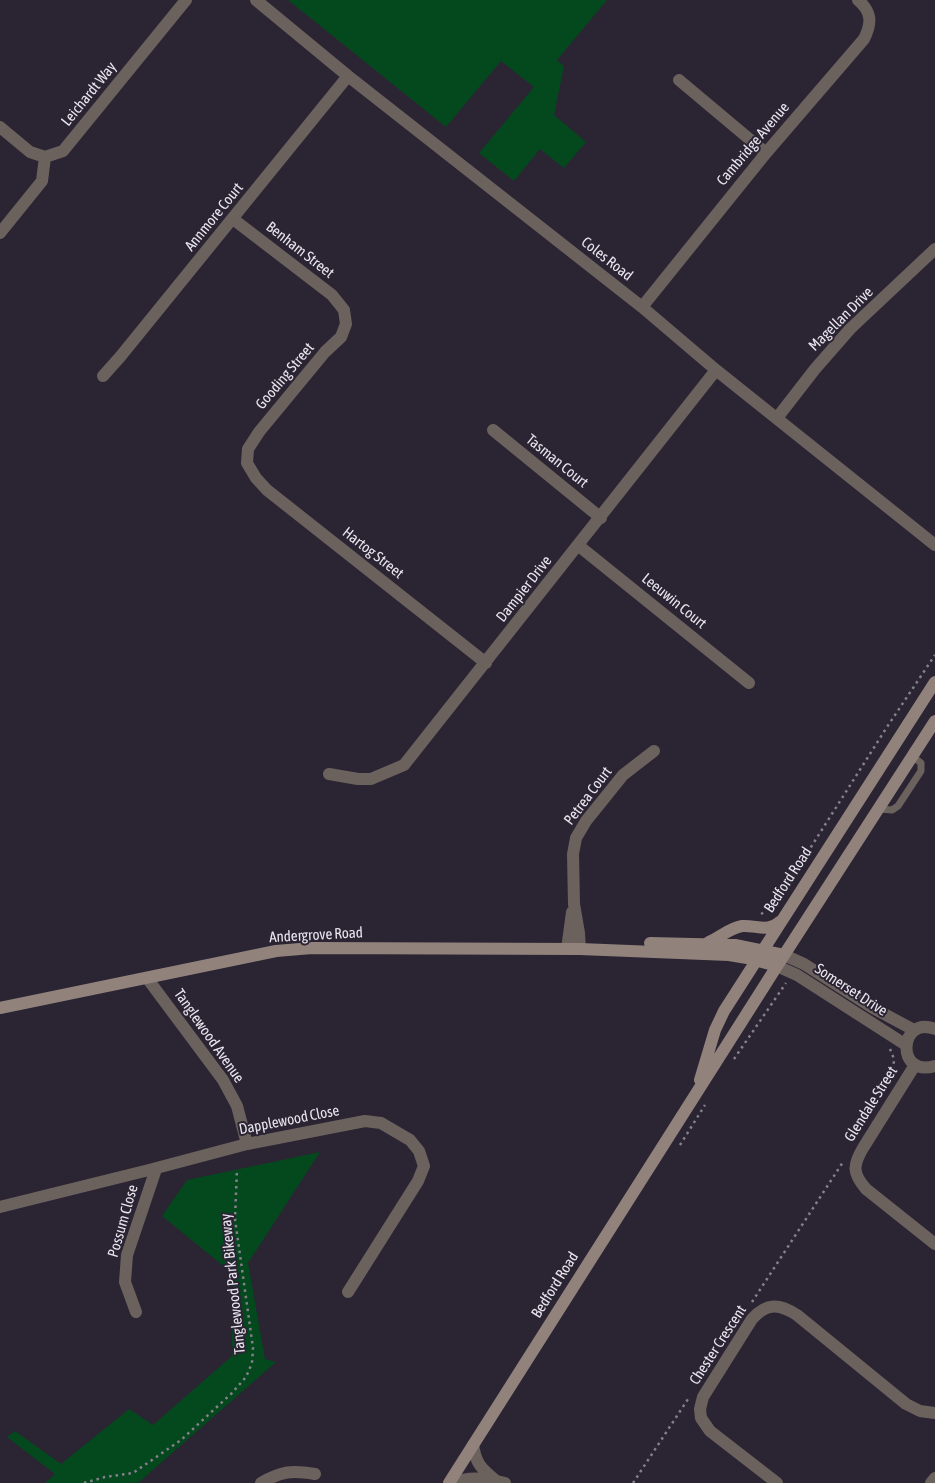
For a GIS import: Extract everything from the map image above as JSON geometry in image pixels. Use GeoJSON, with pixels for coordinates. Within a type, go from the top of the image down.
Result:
{"type":"FeatureCollection","features":[{"type":"Feature","properties":{"kind":"street","name":"Leichardt Way"},"geometry":{"type":"LineString","coordinates":[[46,157],[63,151],[186,0]]}},
{"type":"Feature","properties":{"kind":"street","name":"Coles Road"},"geometry":{"type":"LineString","coordinates":[[256,0],[348,76],[642,307],[716,370],[935,545]]}},
{"type":"Feature","properties":{"kind":"street","name":"Cambridge Avenue"},"geometry":{"type":"LineString","coordinates":[[642,307],[766,153],[864,39],[870,21],[869,13],[858,0]]}},
{"type":"Feature","properties":{"kind":"street","name":"Annmore Court"},"geometry":{"type":"LineString","coordinates":[[103,376],[127,350],[348,76]]}},
{"type":"Feature","properties":{"kind":"street"},"geometry":{"type":"LineString","coordinates":[[680,80],[766,153]]}},
{"type":"Feature","properties":{"kind":"street"},"geometry":{"type":"LineString","coordinates":[[0,127],[30,152],[46,157],[42,181],[0,233]]}},
{"type":"Feature","properties":{"kind":"street","name":"Benham Street"},"geometry":{"type":"LineString","coordinates":[[233,219],[332,295],[344,310]]}},
{"type":"Feature","properties":{"kind":"street","name":"Magellan Drive"},"geometry":{"type":"LineString","coordinates":[[777,418],[815,369],[850,329],[935,249]]}},
{"type":"Feature","properties":{"kind":"street","name":"Gooding Street"},"geometry":{"type":"LineString","coordinates":[[247,463],[248,449],[259,432],[325,352],[341,337],[346,324],[344,310]]}},
{"type":"Feature","properties":{"kind":"street","name":"Dampier Drive"},"geometry":{"type":"LineString","coordinates":[[329,774],[370,779],[404,765],[579,546],[716,370]]}},
{"type":"Feature","properties":{"kind":"street","name":"Tasman Court"},"geometry":{"type":"LineString","coordinates":[[493,430],[600,518]]}},
{"type":"Feature","properties":{"kind":"street","name":"Hartog Street"},"geometry":{"type":"LineString","coordinates":[[247,463],[256,478],[267,490],[486,663]]}},
{"type":"Feature","properties":{"kind":"street","name":"Leeuwin Court"},"geometry":{"type":"LineString","coordinates":[[579,546],[749,683]]}},
{"type":"Feature","properties":{"kind":"street","name":"Bedford Road"},"geometry":{"type":"LineString","coordinates":[[689,1105],[718,1023],[759,955],[935,682]]}},
{"type":"Feature","properties":{"kind":"street","name":"Bedford Road"},"geometry":{"type":"LineString","coordinates":[[449,1483],[935,721]]}},
{"type":"Feature","properties":{"kind":"street","name":"Petrea Court"},"geometry":{"type":"LineString","coordinates":[[574,949],[574,849],[579,831],[623,775],[654,751]]}},
{"type":"Feature","properties":{"kind":"street"},"geometry":{"type":"LineString","coordinates":[[697,944],[711,941],[737,927],[767,928],[776,925],[783,919]]}},
{"type":"Feature","properties":{"kind":"street","name":"Andergrove Road"},"geometry":{"type":"LineString","coordinates":[[574,949],[645,943],[735,945],[759,955],[781,961]]}},
{"type":"Feature","properties":{"kind":"street","name":"Andergrove Road"},"geometry":{"type":"LineString","coordinates":[[0,1008],[276,951],[312,948],[574,949],[759,955]]}},
{"type":"Feature","properties":{"kind":"street","name":"Somerset Drive"},"geometry":{"type":"LineString","coordinates":[[781,961],[799,962],[873,1008],[914,1030]]}},
{"type":"Feature","properties":{"kind":"street","name":"Somerset Drive"},"geometry":{"type":"LineString","coordinates":[[781,961],[797,975],[906,1045]]}},
{"type":"Feature","properties":{"kind":"street","name":"Tanglewood Avenue"},"geometry":{"type":"LineString","coordinates":[[147,978],[223,1080],[237,1106],[247,1144]]}},
{"type":"Feature","properties":{"kind":"street"},"geometry":{"type":"LineString","coordinates":[[935,1029],[922,1027],[914,1030],[906,1045],[908,1056],[915,1064],[928,1068],[935,1066]]}},
{"type":"Feature","properties":{"kind":"street","name":"Glendale Street"},"geometry":{"type":"LineString","coordinates":[[915,1064],[859,1154],[855,1168],[858,1181],[866,1189],[935,1244]]}},
{"type":"Feature","properties":{"kind":"street","name":"Dapplewood Close"},"geometry":{"type":"LineString","coordinates":[[0,1207],[156,1169],[247,1144],[366,1121],[381,1123],[410,1140],[419,1151],[424,1166],[418,1182],[348,1292]]}},
{"type":"Feature","properties":{"kind":"street","name":"Possum Close"},"geometry":{"type":"LineString","coordinates":[[136,1312],[125,1282],[127,1255],[156,1169]]}},
{"type":"Feature","properties":{"kind":"street","name":"Chester Crescent"},"geometry":{"type":"LineString","coordinates":[[777,1483],[710,1431],[700,1418],[703,1397],[759,1310],[772,1306],[785,1307],[906,1404],[920,1411],[935,1412]]}},
{"type":"Feature","properties":{"kind":"street"},"geometry":{"type":"LineString","coordinates":[[473,1445],[475,1458],[482,1469],[500,1482]]}},
{"type":"Feature","properties":{"kind":"street"},"geometry":{"type":"LineString","coordinates":[[261,1483],[284,1472],[300,1471],[315,1474]]}},
{"type":"Feature","properties":{"kind":"street"},"geometry":{"type":"LineString","coordinates":[[456,1483],[473,1478],[500,1482]]}},
{"type":"Feature","properties":{"kind":"street"},"geometry":{"type":"LineString","coordinates":[[931,1483],[935,1478]]}},
{"type":"Feature","properties":{"kind":"path"},"geometry":{"type":"LineString","coordinates":[[758,920],[760,915],[773,907],[935,655]]}},
{"type":"Feature","properties":{"kind":"path"},"geometry":{"type":"LineString","coordinates":[[734,1059],[785,983],[789,983]]}},
{"type":"Feature","properties":{"kind":"path"},"geometry":{"type":"LineString","coordinates":[[888,1043],[894,1059],[892,1079]]}},
{"type":"Feature","properties":{"kind":"path"},"geometry":{"type":"LineString","coordinates":[[678,1147],[707,1102]]}},
{"type":"Feature","properties":{"kind":"path"},"geometry":{"type":"LineString","coordinates":[[748,1308],[847,1156]]}},
{"type":"Feature","properties":{"kind":"path","name":"Tanglewood Park Bikeway"},"geometry":{"type":"LineString","coordinates":[[84,1483],[105,1476],[133,1473],[162,1454],[193,1430],[240,1384],[250,1370],[253,1348],[235,1219],[237,1169]]}},
{"type":"Feature","properties":{"kind":"path"},"geometry":{"type":"LineString","coordinates":[[633,1483],[693,1392]]}},
{"type":"Feature","properties":{"kind":"green space"},"geometry":{"type":"Polygon","coordinates":[[[288,0],[607,0],[557,60],[564,66],[554,115],[586,142],[564,168],[540,149],[514,181],[479,153],[534,87],[501,61],[446,127],[288,0]]]}},
{"type":"Feature","properties":{"kind":"green space"},"geometry":{"type":"Polygon","coordinates":[[[320,1152],[248,1263],[265,1359],[276,1362],[138,1483],[45,1483],[55,1474],[7,1437],[15,1431],[61,1464],[129,1409],[153,1425],[232,1356],[232,1273],[162,1216],[187,1180],[320,1152]]]}}]}
